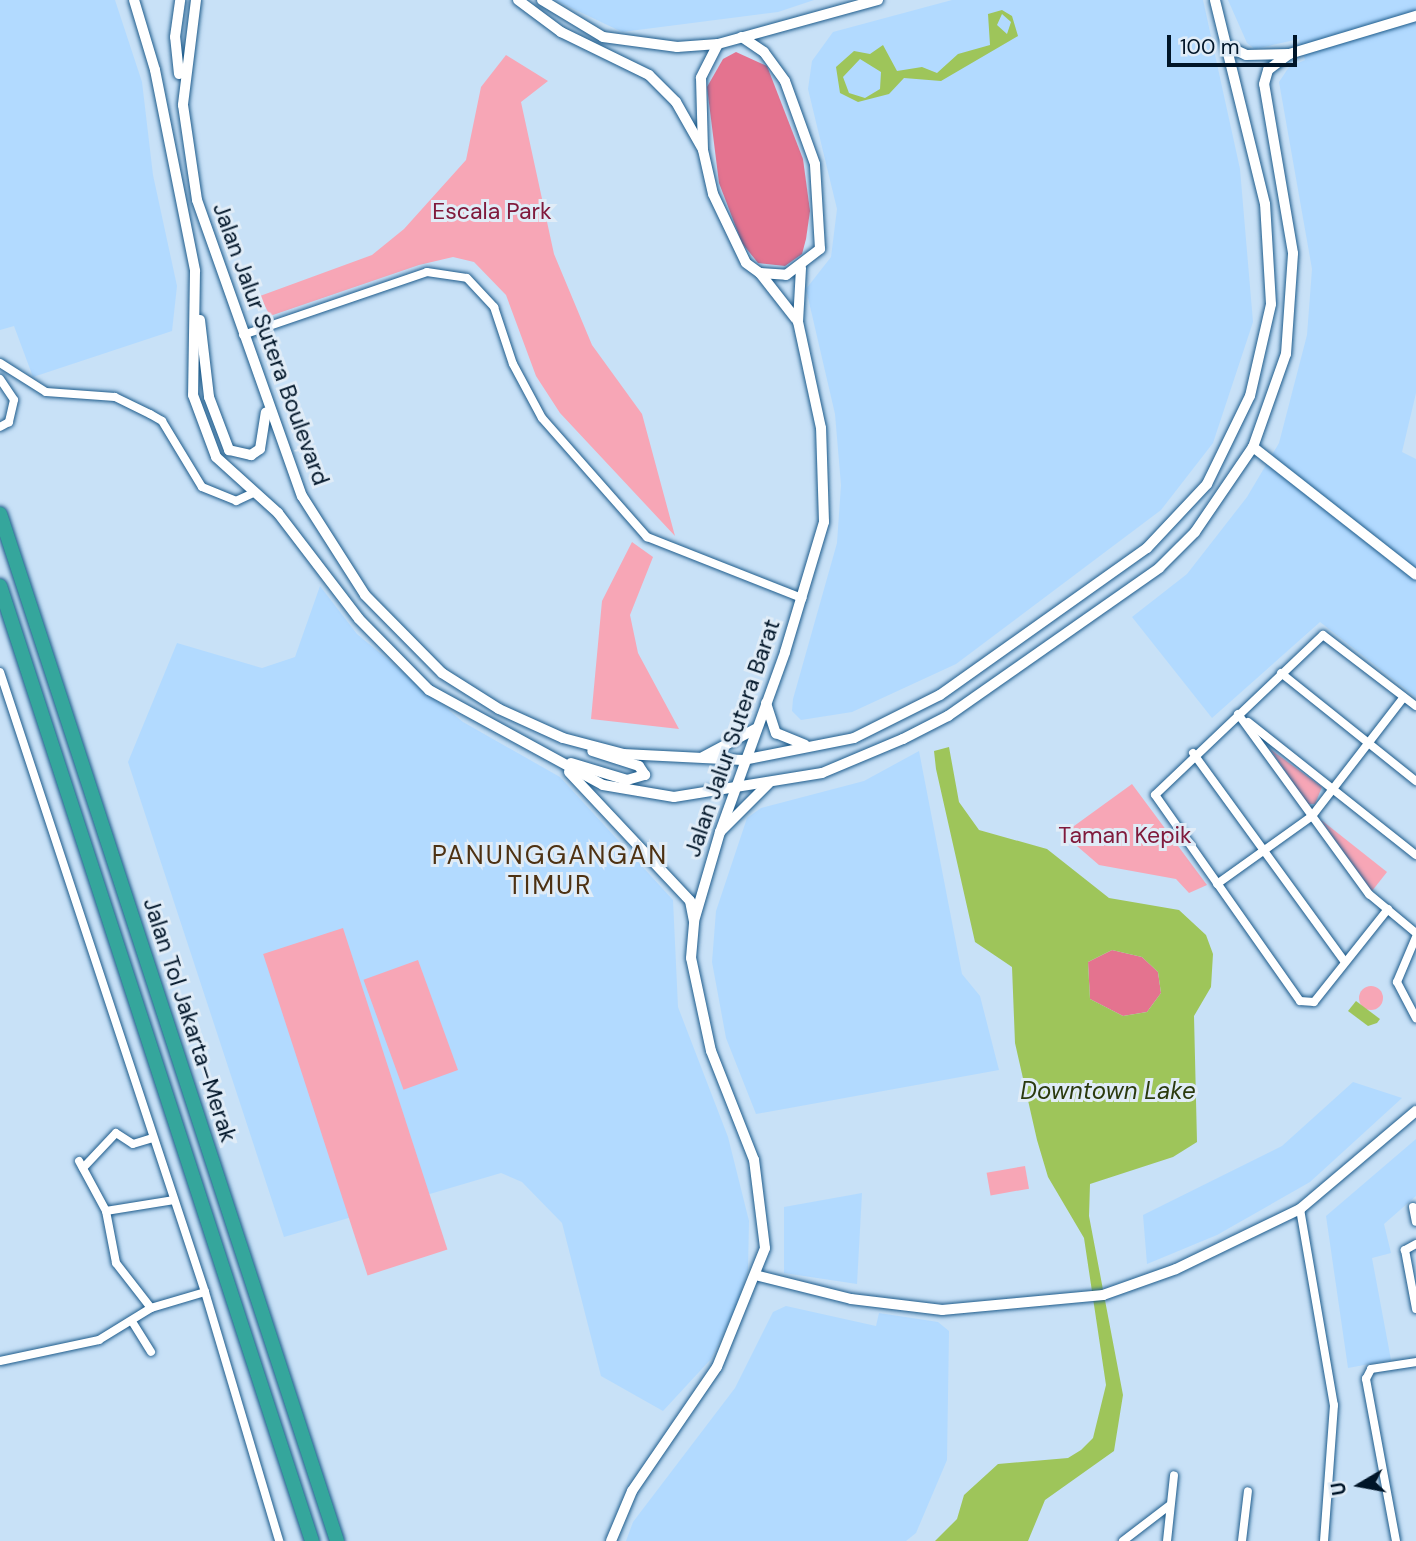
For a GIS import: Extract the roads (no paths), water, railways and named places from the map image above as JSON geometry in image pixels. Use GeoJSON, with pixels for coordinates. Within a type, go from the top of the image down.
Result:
{"type":"FeatureCollection","features":[{"type":"Feature","properties":{"kind":"highway","name":"Jalan Tol Jakarta–Merak"},"geometry":{"type":"LineString","coordinates":[[0,514],[337,1541]]}},
{"type":"Feature","properties":{"kind":"highway","name":"Jalan Tol Jakarta–Merak"},"geometry":{"type":"LineString","coordinates":[[0,586],[312,1541]]}},
{"type":"Feature","properties":{"kind":"main road","name":"Jalan Jalur Sutera Boulevard"},"geometry":{"type":"LineString","coordinates":[[135,0],[195,271],[199,314],[191,360],[202,429],[216,457],[251,494],[293,531],[397,663],[462,712],[603,785],[642,795],[734,788],[822,773],[948,716],[1158,568],[1217,504],[1253,447],[1286,354],[1292,303],[1293,253],[1264,84],[1268,70],[1289,54]]}},
{"type":"Feature","properties":{"kind":"main road"},"geometry":{"type":"LineString","coordinates":[[178,0],[175,37],[183,105]]}},
{"type":"Feature","properties":{"kind":"main road","name":"Jalan Jalur Sutera Boulevard"},"geometry":{"type":"LineString","coordinates":[[196,0],[183,105],[197,200],[266,402],[318,526],[389,624],[468,690],[563,738],[623,754],[743,760],[818,747],[895,719],[1011,648],[1147,548],[1179,519],[1218,466],[1250,396],[1271,304],[1265,204],[1215,0]]}},
{"type":"Feature","properties":{"kind":"main road"},"geometry":{"type":"LineString","coordinates":[[518,0],[561,32],[649,75],[676,102],[703,150]]}},
{"type":"Feature","properties":{"kind":"main road"},"geometry":{"type":"LineString","coordinates":[[542,0],[572,22],[617,41],[718,44],[878,0]]}},
{"type":"Feature","properties":{"kind":"main road"},"geometry":{"type":"LineString","coordinates":[[1227,47],[1246,55],[1289,54],[1416,16]]}},
{"type":"Feature","properties":{"kind":"main road"},"geometry":{"type":"LineString","coordinates":[[741,37],[774,63],[803,121],[817,174],[822,237],[815,257],[801,268],[773,277],[760,273]]}},
{"type":"Feature","properties":{"kind":"main road"},"geometry":{"type":"LineString","coordinates":[[703,150],[701,78],[718,44]]}},
{"type":"Feature","properties":{"kind":"main road","name":"Jalan Jalur Sutera Barat"},"geometry":{"type":"LineString","coordinates":[[703,150],[732,243],[760,273]]}},
{"type":"Feature","properties":{"kind":"main road"},"geometry":{"type":"LineString","coordinates":[[199,314],[209,397],[229,450],[251,455],[260,449],[267,437],[266,402]]}},
{"type":"Feature","properties":{"kind":"main road"},"geometry":{"type":"LineString","coordinates":[[1253,447],[1416,575]]}},
{"type":"Feature","properties":{"kind":"main road"},"geometry":{"type":"LineString","coordinates":[[766,703],[776,733],[790,744],[818,747]]}},
{"type":"Feature","properties":{"kind":"main road"},"geometry":{"type":"LineString","coordinates":[[698,759],[755,729]]}},
{"type":"Feature","properties":{"kind":"main road"},"geometry":{"type":"LineString","coordinates":[[554,759],[627,780],[645,775],[639,766],[563,738]]}},
{"type":"Feature","properties":{"kind":"main road"},"geometry":{"type":"LineString","coordinates":[[554,759],[690,901],[694,921]]}},
{"type":"Feature","properties":{"kind":"main road"},"geometry":{"type":"LineString","coordinates":[[720,832],[769,783]]}},
{"type":"Feature","properties":{"kind":"street","name":"Jalan Jalur Sutera Barat"},"geometry":{"type":"LineString","coordinates":[[611,1541],[632,1491],[717,1367],[759,1276],[765,1248],[756,1168],[702,1017],[691,958],[694,921],[720,832],[743,760],[766,703],[802,598],[824,522],[826,482],[798,322],[801,268]]}},
{"type":"Feature","properties":{"kind":"street"},"geometry":{"type":"LineString","coordinates":[[243,335],[427,272],[467,278],[495,307],[513,364],[542,418],[647,537],[802,598]]}},
{"type":"Feature","properties":{"kind":"street","name":"Jalan Jalur Sutera Barat"},"geometry":{"type":"LineString","coordinates":[[760,273],[798,322]]}},
{"type":"Feature","properties":{"kind":"street"},"geometry":{"type":"LineString","coordinates":[[0,363],[46,392],[115,397],[150,414],[162,421],[202,487],[236,501],[251,494]]}},
{"type":"Feature","properties":{"kind":"street"},"geometry":{"type":"LineString","coordinates":[[0,379],[14,400],[9,422],[0,427]]}},
{"type":"Feature","properties":{"kind":"street"},"geometry":{"type":"LineString","coordinates":[[1388,909],[1308,1004],[1217,884],[1155,794],[1193,753],[1323,635],[1416,706]]}},
{"type":"Feature","properties":{"kind":"street"},"geometry":{"type":"LineString","coordinates":[[1281,673],[1416,781]]}},
{"type":"Feature","properties":{"kind":"street"},"geometry":{"type":"LineString","coordinates":[[0,674],[205,1292],[279,1541]]}},
{"type":"Feature","properties":{"kind":"street"},"geometry":{"type":"LineString","coordinates":[[1217,884],[1312,816],[1404,697]]}},
{"type":"Feature","properties":{"kind":"street"},"geometry":{"type":"LineString","coordinates":[[1238,714],[1416,855]]}},
{"type":"Feature","properties":{"kind":"street"},"geometry":{"type":"LineString","coordinates":[[1238,714],[1369,894],[1416,935],[1397,982],[1415,1013]]}},
{"type":"Feature","properties":{"kind":"street"},"geometry":{"type":"LineString","coordinates":[[1193,753],[1344,961]]}},
{"type":"Feature","properties":{"kind":"street"},"geometry":{"type":"LineString","coordinates":[[759,1276],[851,1299],[942,1310],[1083,1299],[1103,1295],[1176,1269],[1300,1209],[1416,1111]]}},
{"type":"Feature","properties":{"kind":"street"},"geometry":{"type":"LineString","coordinates":[[151,1308],[116,1263],[106,1211],[81,1165],[116,1133],[133,1144],[153,1138]]}},
{"type":"Feature","properties":{"kind":"street"},"geometry":{"type":"LineString","coordinates":[[106,1211],[174,1200]]}},
{"type":"Feature","properties":{"kind":"street"},"geometry":{"type":"LineString","coordinates":[[1413,1207],[1416,1222]]}},
{"type":"Feature","properties":{"kind":"street"},"geometry":{"type":"LineString","coordinates":[[1300,1209],[1334,1405],[1324,1541]]}},
{"type":"Feature","properties":{"kind":"street"},"geometry":{"type":"LineString","coordinates":[[1416,1244],[1405,1250],[1416,1309]]}},
{"type":"Feature","properties":{"kind":"street"},"geometry":{"type":"LineString","coordinates":[[0,1361],[99,1340],[133,1323],[151,1308],[205,1292]]}},
{"type":"Feature","properties":{"kind":"street"},"geometry":{"type":"LineString","coordinates":[[133,1323],[150,1352]]}},
{"type":"Feature","properties":{"kind":"street"},"geometry":{"type":"LineString","coordinates":[[1395,1541],[1366,1379],[1371,1369],[1416,1362]]}},
{"type":"Feature","properties":{"kind":"street"},"geometry":{"type":"LineString","coordinates":[[1167,1541],[1174,1475]]}},
{"type":"Feature","properties":{"kind":"street"},"geometry":{"type":"LineString","coordinates":[[1242,1541],[1248,1491]]}},
{"type":"Feature","properties":{"kind":"street"},"geometry":{"type":"LineString","coordinates":[[1123,1541],[1170,1505]]}},
{"type":"Feature","properties":{"kind":"water"},"geometry":{"type":"Polygon","coordinates":[[[1002,10],[1012,16],[1018,36],[941,81],[904,78],[889,94],[858,102],[840,93],[836,67],[854,51],[870,54],[883,45],[897,71],[922,67],[937,73],[958,54],[990,45],[988,14],[1002,10]],[[1002,14],[997,25],[1007,34],[1011,22],[1002,14]],[[860,59],[843,77],[849,93],[865,98],[880,89],[881,72],[860,59]]]}},
{"type":"Feature","properties":{"kind":"water","name":"Downtown Lake"},"geometry":{"type":"Polygon","coordinates":[[[949,747],[959,802],[979,830],[1047,849],[1109,898],[1179,910],[1206,935],[1213,954],[1211,987],[1194,1016],[1197,1142],[1173,1157],[1090,1184],[1089,1216],[1123,1395],[1114,1451],[1045,1500],[1028,1541],[935,1541],[957,1519],[964,1495],[998,1464],[1068,1458],[1081,1450],[1093,1438],[1106,1385],[1084,1238],[1048,1177],[1015,1043],[1012,967],[975,942],[934,751],[949,747]],[[1112,950],[1088,962],[1090,999],[1123,1016],[1147,1012],[1161,993],[1158,972],[1142,957],[1112,950]]]}},
{"type":"Feature","properties":{"kind":"water"},"geometry":{"type":"Polygon","coordinates":[[[1356,1001],[1380,1019],[1377,1023],[1368,1026],[1348,1011],[1356,1001]]]}},
{"type":"Feature","properties":{"kind":"district","name":"PANUNGGANGAN TIMUR"},"geometry":{"type":"Point","coordinates":[550,871]}},
{"type":"Feature","properties":{"kind":"park label","name":"Escala Park"},"geometry":{"type":"Point","coordinates":[492,211]}},
{"type":"Feature","properties":{"kind":"park label","name":"Taman Kepik"},"geometry":{"type":"Point","coordinates":[1125,835]}}]}
